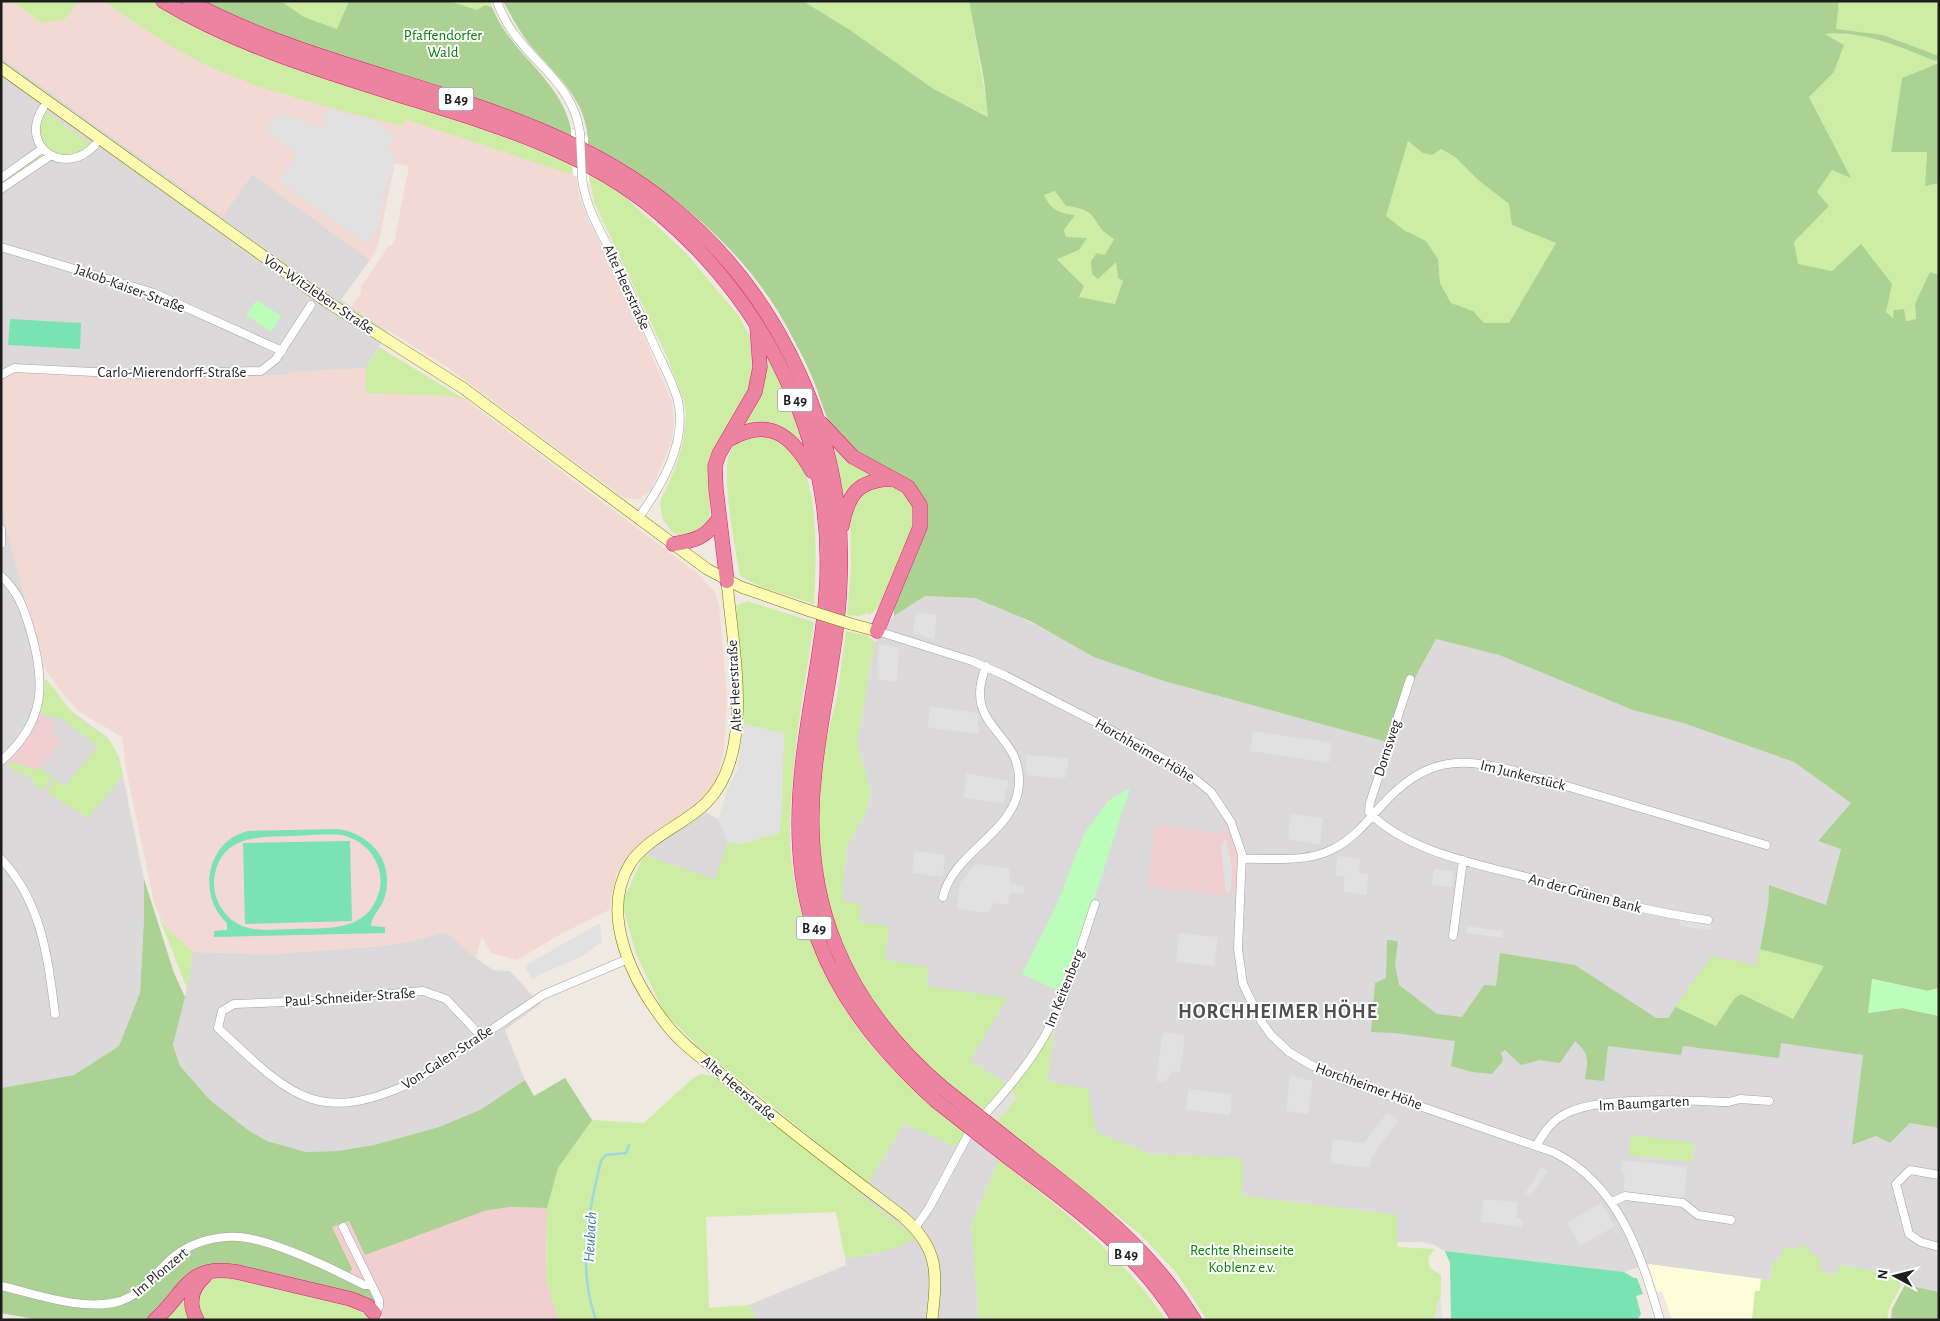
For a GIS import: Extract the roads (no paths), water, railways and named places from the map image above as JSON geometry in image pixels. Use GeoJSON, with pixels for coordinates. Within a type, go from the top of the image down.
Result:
{"type":"FeatureCollection","features":[{"type":"Feature","properties":{"kind":"highway","name":"B 49"},"geometry":{"type":"LineString","coordinates":[[163,1],[204,24],[262,50],[481,120],[540,142],[590,166],[638,196],[677,229],[721,275],[756,322],[776,356],[794,398],[809,442],[820,484],[827,539],[827,575],[823,626],[799,796],[798,833],[802,879],[817,936],[842,992],[875,1039],[902,1069],[940,1095],[1012,1152],[1128,1236],[1158,1268],[1194,1320]]}},
{"type":"Feature","properties":{"kind":"highway","name":"B 49"},"geometry":{"type":"LineString","coordinates":[[189,1],[236,24],[282,43],[517,119],[577,145],[628,174],[686,218],[741,278],[782,340],[816,416],[832,478],[840,539],[838,612],[812,802],[811,838],[815,878],[832,940],[856,990],[877,1021],[940,1095]]}},
{"type":"Feature","properties":{"kind":"highway"},"geometry":{"type":"LineString","coordinates":[[727,581],[715,466],[719,454],[752,401],[758,384],[760,357],[756,322]]}},
{"type":"Feature","properties":{"kind":"highway"},"geometry":{"type":"LineString","coordinates":[[816,416],[853,457],[904,484],[915,495],[921,511],[921,522],[877,631]]}},
{"type":"Feature","properties":{"kind":"highway"},"geometry":{"type":"LineString","coordinates":[[727,441],[751,430],[765,429],[778,433],[792,442],[801,452],[820,484]]}},
{"type":"Feature","properties":{"kind":"highway"},"geometry":{"type":"LineString","coordinates":[[840,539],[846,508],[852,495],[869,482],[892,479]]}},
{"type":"Feature","properties":{"kind":"highway"},"geometry":{"type":"LineString","coordinates":[[673,544],[701,538],[712,530],[719,518]]}},
{"type":"Feature","properties":{"kind":"highway","name":"B 49"},"geometry":{"type":"LineString","coordinates":[[1012,1152],[1114,1242],[1151,1281],[1179,1320]]}},
{"type":"Feature","properties":{"kind":"highway"},"geometry":{"type":"LineString","coordinates":[[155,1320],[196,1276],[216,1271],[237,1272],[351,1299],[368,1306],[377,1316]]}},
{"type":"Feature","properties":{"kind":"highway"},"geometry":{"type":"LineString","coordinates":[[197,1320],[192,1305],[193,1292],[204,1277],[216,1271]]}},
{"type":"Feature","properties":{"kind":"street","name":"Alte Heerstraße"},"geometry":{"type":"LineString","coordinates":[[497,1],[518,41],[566,92],[576,115],[580,133],[582,178],[591,212],[675,392],[678,406],[678,433],[671,460],[653,497],[639,517]]}},
{"type":"Feature","properties":{"kind":"street","name":"Von-Witzleben-Straße"},"geometry":{"type":"LineString","coordinates":[[1,68],[326,301],[463,388],[639,517]]}},
{"type":"Feature","properties":{"kind":"street"},"geometry":{"type":"LineString","coordinates":[[43,108],[36,127],[37,139],[42,149],[50,156],[61,159],[77,158],[86,154],[95,145]]}},
{"type":"Feature","properties":{"kind":"street"},"geometry":{"type":"LineString","coordinates":[[1,178],[42,149]]}},
{"type":"Feature","properties":{"kind":"street"},"geometry":{"type":"LineString","coordinates":[[1,189],[50,156]]}},
{"type":"Feature","properties":{"kind":"street","name":"Jakob-Kaiser-Straße"},"geometry":{"type":"LineString","coordinates":[[1,247],[154,293],[282,351]]}},
{"type":"Feature","properties":{"kind":"street","name":"Carlo-Mierendorff-Straße"},"geometry":{"type":"LineString","coordinates":[[1,374],[14,368],[113,374],[248,373],[266,368],[282,351],[311,305]]}},
{"type":"Feature","properties":{"kind":"street"},"geometry":{"type":"LineString","coordinates":[[639,517],[673,544],[727,581]]}},
{"type":"Feature","properties":{"kind":"street"},"geometry":{"type":"LineString","coordinates":[[1,529],[1,544]]}},
{"type":"Feature","properties":{"kind":"street"},"geometry":{"type":"LineString","coordinates":[[1,576],[15,591],[22,605],[38,658],[41,676],[39,698],[32,720],[20,742],[1,761]]}},
{"type":"Feature","properties":{"kind":"street","name":"Alte Heerstraße"},"geometry":{"type":"LineString","coordinates":[[727,581],[737,697],[736,739],[732,760],[725,780],[713,796],[686,820],[640,852],[629,866],[619,889],[617,906],[619,924],[628,959],[666,1025],[683,1042],[760,1106],[915,1228],[926,1243],[934,1260],[935,1286],[932,1320]]}},
{"type":"Feature","properties":{"kind":"street","name":"Horchheimer Höhe"},"geometry":{"type":"LineString","coordinates":[[727,581],[810,612],[986,666],[1051,697],[1189,774],[1217,799],[1232,822],[1243,859],[1238,935],[1241,976],[1252,1008],[1276,1041],[1296,1057],[1333,1075],[1536,1146],[1576,1165],[1596,1181],[1612,1202],[1629,1232],[1660,1320]]}},
{"type":"Feature","properties":{"kind":"street"},"geometry":{"type":"LineString","coordinates":[[943,897],[961,864],[1011,809],[1018,790],[1019,772],[1015,756],[986,718],[979,703],[979,685],[986,666]]}},
{"type":"Feature","properties":{"kind":"street","name":"Dornsweg"},"geometry":{"type":"LineString","coordinates":[[1372,816],[1369,812],[1370,803],[1410,680]]}},
{"type":"Feature","properties":{"kind":"street","name":"Im Junkerstück"},"geometry":{"type":"LineString","coordinates":[[1243,859],[1296,858],[1320,854],[1347,840],[1397,789],[1418,774],[1447,764],[1476,762],[1536,777],[1766,845]]}},
{"type":"Feature","properties":{"kind":"street","name":"An der Grünen Bank"},"geometry":{"type":"LineString","coordinates":[[1372,816],[1385,827],[1405,838],[1463,860],[1633,906],[1708,920]]}},
{"type":"Feature","properties":{"kind":"street"},"geometry":{"type":"LineString","coordinates":[[1,859],[23,889],[40,927],[49,964],[55,1014]]}},
{"type":"Feature","properties":{"kind":"street"},"geometry":{"type":"LineString","coordinates":[[1453,936],[1463,860]]}},
{"type":"Feature","properties":{"kind":"street","name":"Im Keitenberg"},"geometry":{"type":"LineString","coordinates":[[985,1114],[1016,1080],[1049,1028],[1068,984],[1094,904]]}},
{"type":"Feature","properties":{"kind":"street","name":"Von-Galen-Straße"},"geometry":{"type":"LineString","coordinates":[[218,1028],[262,1069],[294,1093],[309,1099],[342,1103],[375,1098],[415,1081],[480,1035],[543,994],[628,959]]}},
{"type":"Feature","properties":{"kind":"street","name":"Paul-Schneider-Straße"},"geometry":{"type":"LineString","coordinates":[[218,1028],[222,1011],[234,1004],[311,1001],[423,992],[446,999],[457,1008],[480,1035]]}},
{"type":"Feature","properties":{"kind":"street","name":"Im Baumgarten"},"geometry":{"type":"LineString","coordinates":[[1536,1146],[1546,1131],[1560,1116],[1583,1107],[1661,1101],[1729,1102],[1740,1099],[1769,1101]]}},
{"type":"Feature","properties":{"kind":"street"},"geometry":{"type":"LineString","coordinates":[[915,1228],[929,1208],[968,1135]]}},
{"type":"Feature","properties":{"kind":"street"},"geometry":{"type":"LineString","coordinates":[[1939,1175],[1910,1170],[1896,1184],[1906,1230],[1912,1238],[1939,1247]]}},
{"type":"Feature","properties":{"kind":"street"},"geometry":{"type":"LineString","coordinates":[[1612,1202],[1625,1196],[1683,1204],[1698,1215],[1731,1220]]}},
{"type":"Feature","properties":{"kind":"street"},"geometry":{"type":"LineString","coordinates":[[344,1227],[380,1305],[377,1316]]}},
{"type":"Feature","properties":{"kind":"street","name":"Im Plonzert"},"geometry":{"type":"LineString","coordinates":[[1,1286],[78,1302],[116,1302],[138,1292],[168,1261],[183,1250],[200,1242],[232,1236],[251,1239],[277,1248],[364,1285],[371,1285]]}},
{"type":"Feature","properties":{"kind":"waterway","name":"Heubach"},"geometry":{"type":"LineString","coordinates":[[596,1320],[590,1300],[586,1260],[586,1240],[592,1200],[601,1161],[606,1155],[626,1153],[629,1145]]}},
{"type":"Feature","properties":{"kind":"district","name":"HORCHHEIMER HÖHE"},"geometry":{"type":"Point","coordinates":[1278,1011]}},
{"type":"Feature","properties":{"kind":"park label","name":"Pfaffendorfer Wald"},"geometry":{"type":"Point","coordinates":[443,44]}},
{"type":"Feature","properties":{"kind":"park label","name":"Rechte Rheinseite Koblenz e.v."},"geometry":{"type":"Point","coordinates":[1242,1258]}}]}
